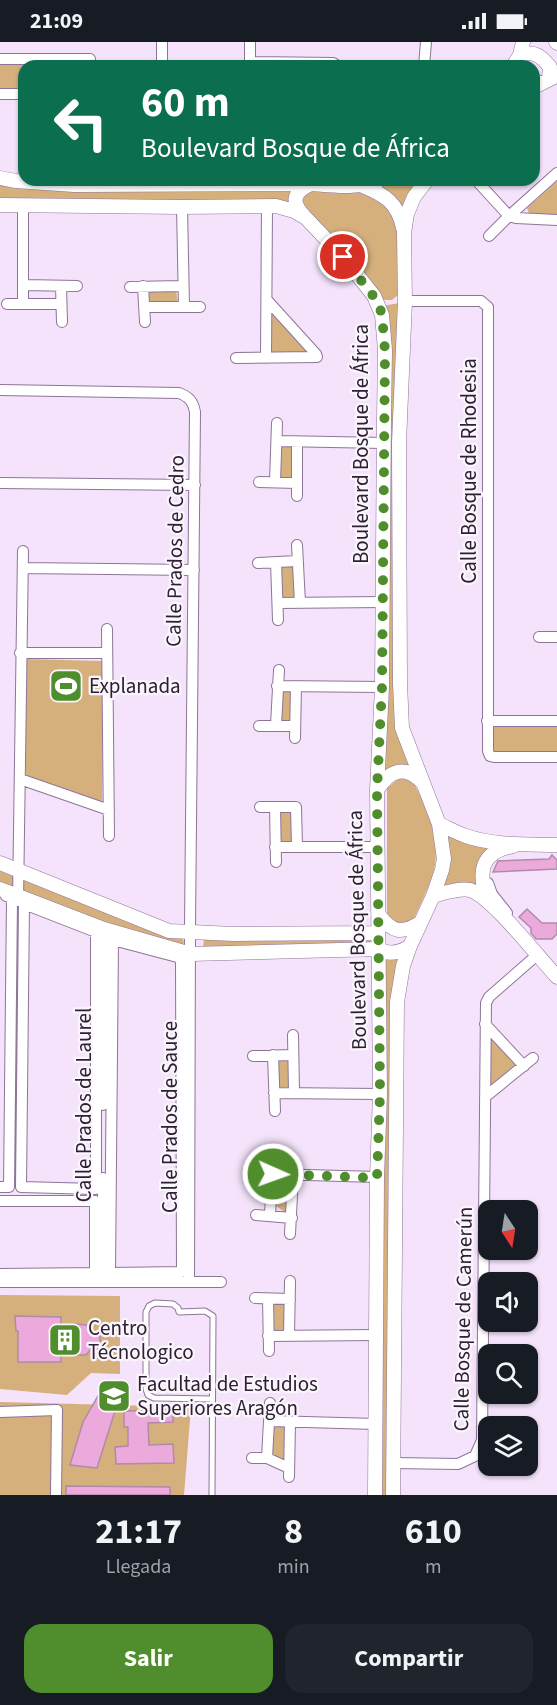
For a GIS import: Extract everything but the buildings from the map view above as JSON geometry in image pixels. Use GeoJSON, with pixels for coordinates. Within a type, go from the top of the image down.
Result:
{"type":"FeatureCollection","features":[{"type":"Feature","properties":{"kind":"street"},"geometry":{"type":"LineString","coordinates":[[162,42],[162,60]]}},
{"type":"Feature","properties":{"kind":"street"},"geometry":{"type":"LineString","coordinates":[[250,42],[250,60]]}},
{"type":"Feature","properties":{"kind":"street"},"geometry":{"type":"LineString","coordinates":[[424,60],[426,42]]}},
{"type":"Feature","properties":{"kind":"street"},"geometry":{"type":"LineString","coordinates":[[519,54],[533,52],[542,57],[550,67],[553,77]]}},
{"type":"Feature","properties":{"kind":"street"},"geometry":{"type":"LineString","coordinates":[[0,58],[30,60]]}},
{"type":"Feature","properties":{"kind":"street"},"geometry":{"type":"LineString","coordinates":[[0,94],[18,94]]}},
{"type":"Feature","properties":{"kind":"street"},"geometry":{"type":"LineString","coordinates":[[489,236],[557,173]]}},
{"type":"Feature","properties":{"kind":"street"},"geometry":{"type":"LineString","coordinates":[[0,178],[18,181]]}},
{"type":"Feature","properties":{"kind":"street"},"geometry":{"type":"LineString","coordinates":[[557,181],[527,208],[530,216],[557,218]]}},
{"type":"Feature","properties":{"kind":"street"},"geometry":{"type":"LineString","coordinates":[[306,218],[297,209],[295,201],[298,191],[307,186]]}},
{"type":"Feature","properties":{"kind":"street"},"geometry":{"type":"LineString","coordinates":[[363,186],[390,201],[399,213],[404,233]]}},
{"type":"Feature","properties":{"kind":"street"},"geometry":{"type":"LineString","coordinates":[[404,233],[407,214],[414,197],[422,186]]}},
{"type":"Feature","properties":{"kind":"street"},"geometry":{"type":"LineString","coordinates":[[482,186],[509,216],[557,218]]}},
{"type":"Feature","properties":{"kind":"street","name":"Boulevard Bosque de África"},"geometry":{"type":"LineString","coordinates":[[0,205],[276,206],[294,211],[306,218],[343,257],[378,302],[384,331],[384,443],[382,687],[377,790],[380,1094],[377,1178],[375,1495]]}},
{"type":"Feature","properties":{"kind":"street"},"geometry":{"type":"LineString","coordinates":[[23,206],[23,303]]}},
{"type":"Feature","properties":{"kind":"street"},"geometry":{"type":"LineString","coordinates":[[266,358],[267,206]]}},
{"type":"Feature","properties":{"kind":"street"},"geometry":{"type":"LineString","coordinates":[[182,207],[184,306]]}},
{"type":"Feature","properties":{"kind":"street","name":"Boulevard Bosque de África"},"geometry":{"type":"LineString","coordinates":[[393,1495],[397,1002],[403,966],[433,896],[444,859],[440,824],[402,728],[399,443],[405,301],[404,233]]}},
{"type":"Feature","properties":{"kind":"street"},"geometry":{"type":"LineString","coordinates":[[23,285],[77,286]]}},
{"type":"Feature","properties":{"kind":"street"},"geometry":{"type":"LineString","coordinates":[[61,286],[62,322]]}},
{"type":"Feature","properties":{"kind":"street"},"geometry":{"type":"LineString","coordinates":[[143,286],[145,322]]}},
{"type":"Feature","properties":{"kind":"street"},"geometry":{"type":"LineString","coordinates":[[130,287],[183,286]]}},
{"type":"Feature","properties":{"kind":"street"},"geometry":{"type":"LineString","coordinates":[[236,358],[315,358],[317,356],[267,300]]}},
{"type":"Feature","properties":{"kind":"street"},"geometry":{"type":"LineString","coordinates":[[378,302],[405,301]]}},
{"type":"Feature","properties":{"kind":"street","name":"Calle Bosque de Rhodesia"},"geometry":{"type":"LineString","coordinates":[[405,301],[481,301],[487,305],[489,310],[488,751],[492,757],[557,758]]}},
{"type":"Feature","properties":{"kind":"street"},"geometry":{"type":"LineString","coordinates":[[7,304],[61,304]]}},
{"type":"Feature","properties":{"kind":"street"},"geometry":{"type":"LineString","coordinates":[[144,307],[200,307]]}},
{"type":"Feature","properties":{"kind":"street","name":"Calle Prados de Cedro"},"geometry":{"type":"LineString","coordinates":[[0,390],[179,393],[187,396],[193,402],[195,485],[190,954]]}},
{"type":"Feature","properties":{"kind":"street"},"geometry":{"type":"LineString","coordinates":[[275,482],[278,423]]}},
{"type":"Feature","properties":{"kind":"street"},"geometry":{"type":"LineString","coordinates":[[278,441],[384,443]]}},
{"type":"Feature","properties":{"kind":"street"},"geometry":{"type":"LineString","coordinates":[[297,442],[297,496]]}},
{"type":"Feature","properties":{"kind":"street"},"geometry":{"type":"LineString","coordinates":[[259,482],[297,483]]}},
{"type":"Feature","properties":{"kind":"street"},"geometry":{"type":"LineString","coordinates":[[0,483],[195,485]]}},
{"type":"Feature","properties":{"kind":"street"},"geometry":{"type":"LineString","coordinates":[[297,545],[300,603]]}},
{"type":"Feature","properties":{"kind":"street"},"geometry":{"type":"LineString","coordinates":[[15,1193],[23,551]]}},
{"type":"Feature","properties":{"kind":"street"},"geometry":{"type":"LineString","coordinates":[[258,563],[297,561]]}},
{"type":"Feature","properties":{"kind":"street"},"geometry":{"type":"LineString","coordinates":[[276,562],[278,620]]}},
{"type":"Feature","properties":{"kind":"street"},"geometry":{"type":"LineString","coordinates":[[23,568],[194,570]]}},
{"type":"Feature","properties":{"kind":"street"},"geometry":{"type":"LineString","coordinates":[[278,603],[383,602]]}},
{"type":"Feature","properties":{"kind":"street"},"geometry":{"type":"LineString","coordinates":[[107,629],[109,836]]}},
{"type":"Feature","properties":{"kind":"street"},"geometry":{"type":"LineString","coordinates":[[539,637],[557,637]]}},
{"type":"Feature","properties":{"kind":"street"},"geometry":{"type":"LineString","coordinates":[[20,653],[107,653]]}},
{"type":"Feature","properties":{"kind":"street"},"geometry":{"type":"LineString","coordinates":[[276,725],[279,670]]}},
{"type":"Feature","properties":{"kind":"street"},"geometry":{"type":"LineString","coordinates":[[277,686],[382,687]]}},
{"type":"Feature","properties":{"kind":"street"},"geometry":{"type":"LineString","coordinates":[[295,738],[296,686]]}},
{"type":"Feature","properties":{"kind":"street"},"geometry":{"type":"LineString","coordinates":[[487,721],[557,721]]}},
{"type":"Feature","properties":{"kind":"street"},"geometry":{"type":"LineString","coordinates":[[259,726],[295,726]]}},
{"type":"Feature","properties":{"kind":"street"},"geometry":{"type":"LineString","coordinates":[[377,790],[384,779],[399,772],[412,773],[423,783]]}},
{"type":"Feature","properties":{"kind":"street"},"geometry":{"type":"LineString","coordinates":[[20,778],[109,810]]}},
{"type":"Feature","properties":{"kind":"street"},"geometry":{"type":"LineString","coordinates":[[260,807],[296,807],[297,847]]}},
{"type":"Feature","properties":{"kind":"street"},"geometry":{"type":"LineString","coordinates":[[275,807],[276,862]]}},
{"type":"Feature","properties":{"kind":"street"},"geometry":{"type":"LineString","coordinates":[[440,824],[464,836],[485,841],[518,845],[557,845]]}},
{"type":"Feature","properties":{"kind":"street"},"geometry":{"type":"LineString","coordinates":[[487,902],[481,876],[484,864],[490,856],[503,848],[518,845]]}},
{"type":"Feature","properties":{"kind":"street"},"geometry":{"type":"LineString","coordinates":[[275,847],[377,847]]}},
{"type":"Feature","properties":{"kind":"street"},"geometry":{"type":"LineString","coordinates":[[557,850],[521,850],[496,858],[488,868],[488,882],[492,894],[557,971]]}},
{"type":"Feature","properties":{"kind":"street"},"geometry":{"type":"LineString","coordinates":[[0,863],[169,931],[378,933]]}},
{"type":"Feature","properties":{"kind":"street"},"geometry":{"type":"LineString","coordinates":[[0,889],[104,929],[190,954],[378,949],[394,953],[410,946]]}},
{"type":"Feature","properties":{"kind":"street"},"geometry":{"type":"LineString","coordinates":[[433,896],[467,890],[475,892],[557,977]]}},
{"type":"Feature","properties":{"kind":"street"},"geometry":{"type":"LineString","coordinates":[[0,894],[12,898],[9,1187],[0,1187]]}},
{"type":"Feature","properties":{"kind":"street"},"geometry":{"type":"LineString","coordinates":[[24,904],[96,932],[100,1192],[21,1187],[24,904]]}},
{"type":"Feature","properties":{"kind":"street"},"geometry":{"type":"LineString","coordinates":[[379,915],[395,930],[407,930],[420,923]]}},
{"type":"Feature","properties":{"kind":"street","name":"Calle Prados de Laurel"},"geometry":{"type":"LineString","coordinates":[[103,1282],[100,1192],[104,929]]}},
{"type":"Feature","properties":{"kind":"street"},"geometry":{"type":"LineString","coordinates":[[113,940],[181,958],[182,1272],[110,1273],[111,1237],[113,940]]}},
{"type":"Feature","properties":{"kind":"street","name":"Calle Prados de Sauce"},"geometry":{"type":"LineString","coordinates":[[189,1282],[190,954]]}},
{"type":"Feature","properties":{"kind":"street","name":"Calle Bosque de Camerún"},"geometry":{"type":"LineString","coordinates":[[394,1463],[458,1464],[475,1455],[482,1440],[487,999],[537,955]]}},
{"type":"Feature","properties":{"kind":"street"},"geometry":{"type":"LineString","coordinates":[[486,1024],[524,1066]]}},
{"type":"Feature","properties":{"kind":"street"},"geometry":{"type":"LineString","coordinates":[[293,1035],[294,1093]]}},
{"type":"Feature","properties":{"kind":"street"},"geometry":{"type":"LineString","coordinates":[[273,1055],[275,1111]]}},
{"type":"Feature","properties":{"kind":"street"},"geometry":{"type":"LineString","coordinates":[[253,1056],[293,1055]]}},
{"type":"Feature","properties":{"kind":"street"},"geometry":{"type":"LineString","coordinates":[[485,1097],[533,1058]]}},
{"type":"Feature","properties":{"kind":"street"},"geometry":{"type":"LineString","coordinates":[[274,1093],[380,1094]]}},
{"type":"Feature","properties":{"kind":"street"},"geometry":{"type":"LineString","coordinates":[[270,1216],[273,1155]]}},
{"type":"Feature","properties":{"kind":"street"},"geometry":{"type":"LineString","coordinates":[[273,1174],[377,1178]]}},
{"type":"Feature","properties":{"kind":"street"},"geometry":{"type":"LineString","coordinates":[[290,1234],[293,1175]]}},
{"type":"Feature","properties":{"kind":"street"},"geometry":{"type":"LineString","coordinates":[[0,1194],[100,1192]]}},
{"type":"Feature","properties":{"kind":"street"},"geometry":{"type":"LineString","coordinates":[[0,1201],[95,1201],[95,1273],[0,1274]]}},
{"type":"Feature","properties":{"kind":"street"},"geometry":{"type":"LineString","coordinates":[[256,1215],[292,1218]]}},
{"type":"Feature","properties":{"kind":"street"},"geometry":{"type":"LineString","coordinates":[[289,1336],[290,1281]]}},
{"type":"Feature","properties":{"kind":"street"},"geometry":{"type":"LineString","coordinates":[[0,1282],[221,1282]]}},
{"type":"Feature","properties":{"kind":"street"},"geometry":{"type":"LineString","coordinates":[[255,1298],[290,1299]]}},
{"type":"Feature","properties":{"kind":"street"},"geometry":{"type":"LineString","coordinates":[[268,1299],[269,1351]]}},
{"type":"Feature","properties":{"kind":"street"},"geometry":{"type":"LineString","coordinates":[[268,1336],[377,1335]]}},
{"type":"Feature","properties":{"kind":"street"},"geometry":{"type":"LineString","coordinates":[[267,1458],[270,1403]]}},
{"type":"Feature","properties":{"kind":"street"},"geometry":{"type":"LineString","coordinates":[[0,1412],[57,1410],[56,1495]]}},
{"type":"Feature","properties":{"kind":"street"},"geometry":{"type":"LineString","coordinates":[[270,1421],[376,1424]]}},
{"type":"Feature","properties":{"kind":"street"},"geometry":{"type":"LineString","coordinates":[[252,1458],[267,1458],[289,1473],[291,1422]]}},
{"type":"Feature","properties":{"kind":"lane"},"geometry":{"type":"LineString","coordinates":[[212,1399],[154,1398],[148,1395],[146,1389],[147,1312],[152,1304],[173,1304],[179,1312],[205,1311],[213,1316],[212,1495]]}},
{"type":"Feature","properties":{"kind":"shaded area"},"geometry":{"type":"Polygon","coordinates":[[[0,64],[18,65],[18,90],[0,90],[0,64]]]}},
{"type":"Feature","properties":{"kind":"shaded area"},"geometry":{"type":"Polygon","coordinates":[[[557,181],[557,217],[530,216],[527,208],[557,181]]]}},
{"type":"Feature","properties":{"kind":"shaded area"},"geometry":{"type":"Polygon","coordinates":[[[0,184],[18,184],[18,186],[298,187],[294,209],[0,202],[0,184]]]}},
{"type":"Feature","properties":{"kind":"shaded area"},"geometry":{"type":"Polygon","coordinates":[[[382,186],[414,186],[402,209],[377,188],[382,186]]]}},
{"type":"Feature","properties":{"kind":"shaded area"},"geometry":{"type":"Polygon","coordinates":[[[306,190],[369,193],[389,207],[400,222],[399,294],[392,300],[383,300],[301,208],[302,196],[306,190]]]}},
{"type":"Feature","properties":{"kind":"shaded area"},"geometry":{"type":"Polygon","coordinates":[[[147,289],[176,289],[178,304],[148,305],[147,289]]]}},
{"type":"Feature","properties":{"kind":"shaded area"},"geometry":{"type":"Polygon","coordinates":[[[400,303],[397,724],[412,770],[383,773],[382,306],[400,303]]]}},
{"type":"Feature","properties":{"kind":"shaded area"},"geometry":{"type":"Polygon","coordinates":[[[271,311],[312,355],[268,355],[271,311]]]}},
{"type":"Feature","properties":{"kind":"shaded area"},"geometry":{"type":"Polygon","coordinates":[[[280,447],[293,447],[293,477],[279,478],[280,447]]]}},
{"type":"Feature","properties":{"kind":"shaded area"},"geometry":{"type":"Polygon","coordinates":[[[295,564],[297,599],[282,600],[281,565],[295,564]]]}},
{"type":"Feature","properties":{"kind":"shaded area"},"geometry":{"type":"Polygon","coordinates":[[[26,659],[103,661],[102,802],[26,775],[26,659]]]}},
{"type":"Feature","properties":{"kind":"shaded area"},"geometry":{"type":"Polygon","coordinates":[[[280,690],[293,690],[292,724],[280,724],[280,690]]]}},
{"type":"Feature","properties":{"kind":"shaded area"},"geometry":{"type":"Polygon","coordinates":[[[557,724],[557,754],[493,753],[493,726],[557,724]]]}},
{"type":"Feature","properties":{"kind":"shaded area"},"geometry":{"type":"Polygon","coordinates":[[[401,777],[412,780],[418,790],[431,823],[436,846],[432,877],[411,926],[387,922],[387,788],[401,777]]]}},
{"type":"Feature","properties":{"kind":"shaded area"},"geometry":{"type":"Polygon","coordinates":[[[280,808],[293,808],[294,842],[280,842],[280,808]]]}},
{"type":"Feature","properties":{"kind":"shaded area"},"geometry":{"type":"Polygon","coordinates":[[[448,835],[495,847],[480,890],[442,888],[448,871],[448,835]]]}},
{"type":"Feature","properties":{"kind":"shaded area"},"geometry":{"type":"Polygon","coordinates":[[[0,871],[166,935],[182,936],[184,943],[182,945],[111,926],[0,882],[0,871]]]}},
{"type":"Feature","properties":{"kind":"shaded area"},"geometry":{"type":"Polygon","coordinates":[[[371,938],[372,945],[203,949],[204,939],[371,938]]]}},
{"type":"Feature","properties":{"kind":"shaded area"},"geometry":{"type":"Polygon","coordinates":[[[384,953],[402,955],[389,1495],[379,1495],[384,953]]]}},
{"type":"Feature","properties":{"kind":"shaded area"},"geometry":{"type":"Polygon","coordinates":[[[490,1033],[517,1066],[489,1088],[490,1033]]]}},
{"type":"Feature","properties":{"kind":"shaded area"},"geometry":{"type":"Polygon","coordinates":[[[290,1059],[290,1087],[277,1087],[276,1060],[290,1059]]]}},
{"type":"Feature","properties":{"kind":"shaded area"},"geometry":{"type":"Polygon","coordinates":[[[276,1180],[290,1182],[290,1216],[275,1205],[276,1180]]]}},
{"type":"Feature","properties":{"kind":"shaded area"},"geometry":{"type":"Polygon","coordinates":[[[0,1295],[120,1296],[120,1374],[91,1373],[67,1395],[0,1389],[0,1295]]]}},
{"type":"Feature","properties":{"kind":"shaded area"},"geometry":{"type":"Polygon","coordinates":[[[272,1303],[288,1303],[287,1330],[274,1331],[272,1303]]]}},
{"type":"Feature","properties":{"kind":"shaded area"},"geometry":{"type":"Polygon","coordinates":[[[0,1402],[191,1407],[184,1495],[0,1495],[0,1402]]]}},
{"type":"Feature","properties":{"kind":"shaded area"},"geometry":{"type":"Polygon","coordinates":[[[272,1426],[287,1427],[285,1464],[269,1456],[272,1426]]]}},
{"type":"Feature","properties":{"kind":"place","name":"Explanada"},"geometry":{"type":"Point","coordinates":[66,686]}},
{"type":"Feature","properties":{"kind":"place","name":"Centro Técnologico"},"geometry":{"type":"Point","coordinates":[65,1340]}},
{"type":"Feature","properties":{"kind":"place","name":"Facultad de Estudios Superiores Aragón"},"geometry":{"type":"Point","coordinates":[114,1396]}},
{"type":"Feature","properties":{"kind":"route"},"geometry":{"type":"LineString","coordinates":[[273,1174],[377,1178],[380,1094],[377,790],[382,687],[385,351],[382,315],[378,302],[343,257]]}}]}
